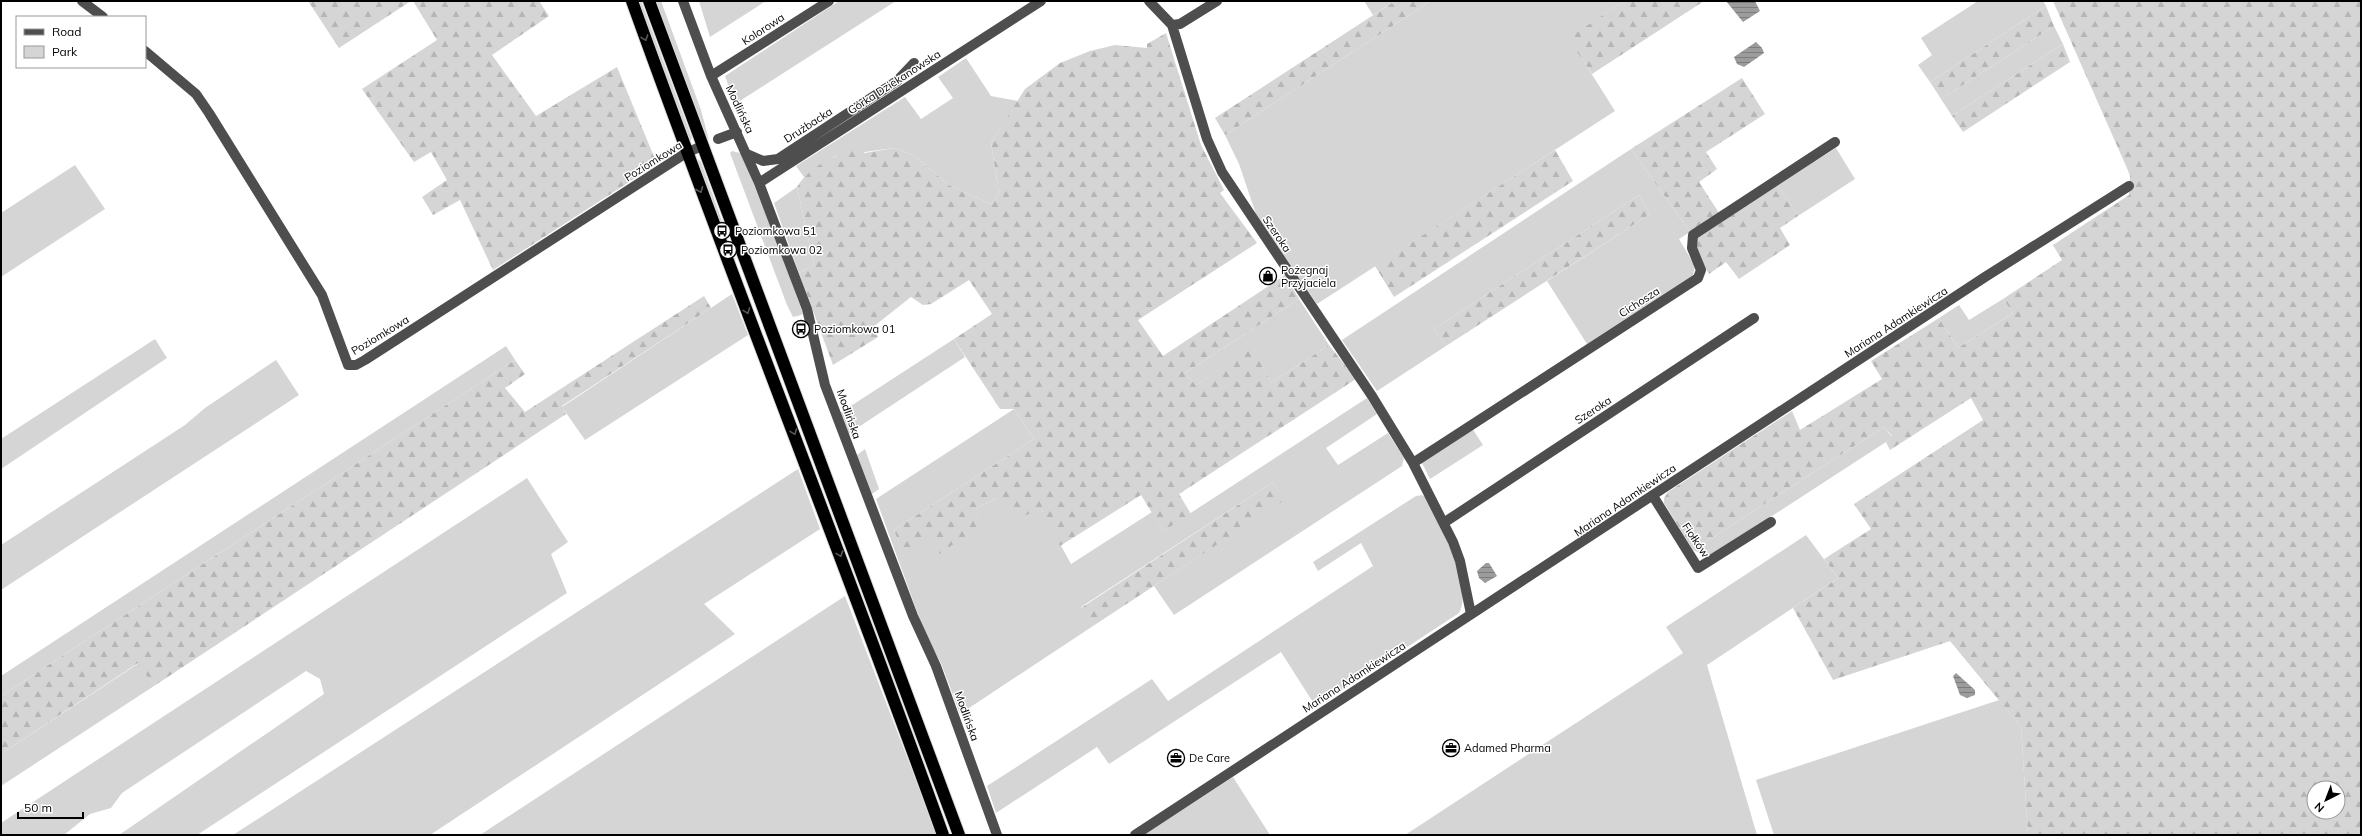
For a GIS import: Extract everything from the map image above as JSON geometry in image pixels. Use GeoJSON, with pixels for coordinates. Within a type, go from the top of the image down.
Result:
{"type":"FeatureCollection","features":[{"type":"Feature","properties":{"kind":"highway"},"geometry":{"type":"LineString","coordinates":[[632,1],[686,153],[818,494],[943,835]]}},
{"type":"Feature","properties":{"kind":"highway"},"geometry":{"type":"LineString","coordinates":[[649,1],[960,835]]}},
{"type":"Feature","properties":{"kind":"street"},"geometry":{"type":"LineString","coordinates":[[82,1],[102,16]]}},
{"type":"Feature","properties":{"kind":"street","name":"Modlińska"},"geometry":{"type":"LineString","coordinates":[[682,1],[711,76],[748,154],[807,309],[828,392],[912,616],[936,666],[997,835]]}},
{"type":"Feature","properties":{"kind":"street","name":"Kolorowa"},"geometry":{"type":"LineString","coordinates":[[711,76],[829,1]]}},
{"type":"Feature","properties":{"kind":"street","name":"Górka Dziekanowska"},"geometry":{"type":"LineString","coordinates":[[759,183],[1041,1]]}},
{"type":"Feature","properties":{"kind":"street"},"geometry":{"type":"LineString","coordinates":[[1149,1],[1172,25],[1180,24],[1217,1]]}},
{"type":"Feature","properties":{"kind":"street","name":"Szeroka"},"geometry":{"type":"LineString","coordinates":[[1172,25],[1207,139],[1222,172],[1372,396],[1413,462],[1445,522],[1460,561],[1471,614]]}},
{"type":"Feature","properties":{"kind":"street","name":"Poziomkowa"},"geometry":{"type":"LineString","coordinates":[[146,52],[196,94],[209,113],[322,295],[348,365],[356,365],[371,356],[686,153],[702,146]]}},
{"type":"Feature","properties":{"kind":"street","name":"Drużbacka"},"geometry":{"type":"LineString","coordinates":[[748,154],[763,161],[778,159],[897,81],[914,63]]}},
{"type":"Feature","properties":{"kind":"street"},"geometry":{"type":"LineString","coordinates":[[718,139],[737,132]]}},
{"type":"Feature","properties":{"kind":"street","name":"Cichosza"},"geometry":{"type":"LineString","coordinates":[[1413,462],[1698,278],[1701,270],[1692,248],[1693,235],[1835,142]]}},
{"type":"Feature","properties":{"kind":"street","name":"Mariana Adamkiewicza"},"geometry":{"type":"LineString","coordinates":[[1135,835],[1985,277],[2129,186]]}},
{"type":"Feature","properties":{"kind":"street","name":"Szeroka"},"geometry":{"type":"LineString","coordinates":[[1445,522],[1754,318]]}},
{"type":"Feature","properties":{"kind":"street","name":"Fiołków"},"geometry":{"type":"LineString","coordinates":[[1653,496],[1698,568],[1771,522]]}},
{"type":"Feature","properties":{"kind":"green space"},"geometry":{"type":"Polygon","coordinates":[[[308,1],[411,1],[339,48],[308,1]]]}},
{"type":"Feature","properties":{"kind":"green space"},"geometry":{"type":"Polygon","coordinates":[[[413,1],[539,1],[549,16],[492,55],[536,116],[617,67],[657,164],[493,270],[460,200],[433,215],[422,197],[447,180],[431,152],[414,162],[362,89],[437,40],[413,1]]]}},
{"type":"Feature","properties":{"kind":"green space"},"geometry":{"type":"Polygon","coordinates":[[[636,1],[641,1],[692,138],[690,141],[636,1]]]}},
{"type":"Feature","properties":{"kind":"green space"},"geometry":{"type":"Polygon","coordinates":[[[654,1],[661,1],[701,110],[709,140],[704,132],[654,1]]]}},
{"type":"Feature","properties":{"kind":"green space"},"geometry":{"type":"Polygon","coordinates":[[[699,1],[766,1],[710,37],[699,1]]]}},
{"type":"Feature","properties":{"kind":"green space"},"geometry":{"type":"Polygon","coordinates":[[[839,1],[896,1],[735,104],[725,76],[839,1]]]}},
{"type":"Feature","properties":{"kind":"green space"},"geometry":{"type":"Polygon","coordinates":[[[1364,1],[1395,1],[1373,15],[1364,1]]]}},
{"type":"Feature","properties":{"kind":"green space"},"geometry":{"type":"Polygon","coordinates":[[[1395,1],[1431,1],[1225,135],[1215,118],[1395,1]]]}},
{"type":"Feature","properties":{"kind":"green space"},"geometry":{"type":"Polygon","coordinates":[[[1431,1],[1624,1],[1569,38],[1615,111],[1317,304],[1256,214],[1239,164],[1225,135],[1431,1]]]}},
{"type":"Feature","properties":{"kind":"green space"},"geometry":{"type":"Polygon","coordinates":[[[1624,1],[1704,1],[1592,74],[1568,38],[1624,1]]]}},
{"type":"Feature","properties":{"kind":"green space"},"geometry":{"type":"Polygon","coordinates":[[[1978,1],[2043,1],[2046,6],[1930,82],[1918,65],[1932,55],[1921,38],[1978,1]]]}},
{"type":"Feature","properties":{"kind":"green space"},"geometry":{"type":"Polygon","coordinates":[[[2053,1],[2361,1],[2361,835],[2028,835],[2021,727],[1950,641],[1833,680],[1793,608],[1838,578],[1824,559],[1871,529],[1854,504],[1983,420],[1971,398],[1890,450],[1886,442],[1892,436],[1884,427],[1693,550],[1664,503],[1664,498],[1668,492],[1792,411],[1800,430],[1882,379],[1871,361],[1939,318],[1958,348],[2013,313],[2003,299],[2062,260],[2053,245],[2129,195],[2130,175],[2053,1]]]}},
{"type":"Feature","properties":{"kind":"green space"},"geometry":{"type":"Polygon","coordinates":[[[2046,6],[2054,26],[1941,99],[1930,82],[2046,6]]]}},
{"type":"Feature","properties":{"kind":"green space"},"geometry":{"type":"Polygon","coordinates":[[[2054,26],[2063,44],[1952,116],[1941,99],[2054,26]]]}},
{"type":"Feature","properties":{"kind":"green space"},"geometry":{"type":"Polygon","coordinates":[[[1166,33],[1201,145],[1224,190],[1220,193],[1257,243],[1138,320],[1163,356],[1285,275],[1299,299],[1185,373],[1196,385],[1254,347],[1271,383],[1329,345],[1356,379],[1179,494],[1191,514],[1163,531],[1141,495],[1060,546],[1041,509],[1014,520],[997,498],[977,508],[979,527],[939,554],[932,539],[904,557],[894,530],[1034,439],[1014,409],[1000,409],[954,339],[992,314],[969,280],[931,304],[923,305],[911,297],[873,327],[878,337],[833,365],[799,273],[814,265],[797,187],[809,173],[823,163],[857,148],[865,153],[894,148],[913,155],[949,185],[991,204],[999,194],[991,143],[1025,89],[1060,63],[1090,51],[1115,45],[1147,48],[1147,44],[1166,33]]]}},
{"type":"Feature","properties":{"kind":"green space"},"geometry":{"type":"Polygon","coordinates":[[[2063,44],[2070,62],[1963,132],[1952,116],[2063,44]]]}},
{"type":"Feature","properties":{"kind":"green space"},"geometry":{"type":"Polygon","coordinates":[[[966,58],[991,96],[1018,101],[991,143],[999,194],[991,204],[949,185],[913,155],[894,148],[835,156],[804,177],[796,166],[905,97],[921,119],[953,98],[938,77],[966,58]]]}},
{"type":"Feature","properties":{"kind":"green space"},"geometry":{"type":"Polygon","coordinates":[[[1742,78],[1765,114],[1706,152],[1717,169],[1699,182],[1719,213],[1690,232],[1631,149],[1742,78]]]}},
{"type":"Feature","properties":{"kind":"green space"},"geometry":{"type":"Polygon","coordinates":[[[1836,148],[1855,179],[1798,216],[1777,185],[1836,148]]]}},
{"type":"Feature","properties":{"kind":"green space"},"geometry":{"type":"Polygon","coordinates":[[[1631,149],[1690,232],[1679,239],[1695,266],[1693,275],[1587,344],[1547,281],[1650,214],[1639,195],[1434,329],[1446,346],[1377,391],[1342,340],[1631,149]]]}},
{"type":"Feature","properties":{"kind":"green space"},"geometry":{"type":"Polygon","coordinates":[[[1555,150],[1573,181],[1394,297],[1375,266],[1555,150]]]}},
{"type":"Feature","properties":{"kind":"green space"},"geometry":{"type":"Polygon","coordinates":[[[732,151],[744,154],[750,175],[803,314],[793,318],[798,315],[793,317],[787,305],[730,153],[732,151]]]}},
{"type":"Feature","properties":{"kind":"green space"},"geometry":{"type":"Polygon","coordinates":[[[696,158],[701,162],[722,221],[720,222],[722,222],[726,234],[721,236],[693,160],[696,158]]]}},
{"type":"Feature","properties":{"kind":"green space"},"geometry":{"type":"Polygon","coordinates":[[[75,165],[105,209],[1,277],[1,213],[75,165]]]}},
{"type":"Feature","properties":{"kind":"green space"},"geometry":{"type":"Polygon","coordinates":[[[1777,185],[1798,216],[1780,228],[1790,245],[1739,279],[1726,262],[1709,274],[1693,248],[1694,238],[1777,185]]]}},
{"type":"Feature","properties":{"kind":"green space"},"geometry":{"type":"Polygon","coordinates":[[[797,187],[814,265],[799,273],[774,203],[797,187]]]}},
{"type":"Feature","properties":{"kind":"green space"},"geometry":{"type":"Polygon","coordinates":[[[1639,195],[1650,214],[1446,346],[1434,329],[1639,195]]]}},
{"type":"Feature","properties":{"kind":"green space"},"geometry":{"type":"Polygon","coordinates":[[[732,294],[748,335],[585,440],[562,407],[732,294]]]}},
{"type":"Feature","properties":{"kind":"green space"},"geometry":{"type":"Polygon","coordinates":[[[704,296],[711,308],[562,406],[566,414],[154,686],[138,663],[1,754],[1,696],[515,360],[525,374],[505,388],[525,412],[704,296]]]}},
{"type":"Feature","properties":{"kind":"green space"},"geometry":{"type":"Polygon","coordinates":[[[1299,299],[1329,345],[1271,383],[1254,348],[1196,385],[1185,373],[1299,299]]]}},
{"type":"Feature","properties":{"kind":"green space"},"geometry":{"type":"Polygon","coordinates":[[[2003,299],[2013,313],[1958,348],[1939,318],[1959,305],[1969,320],[2003,299]]]}},
{"type":"Feature","properties":{"kind":"green space"},"geometry":{"type":"Polygon","coordinates":[[[155,339],[167,358],[1,469],[1,439],[155,339]]]}},
{"type":"Feature","properties":{"kind":"green space"},"geometry":{"type":"Polygon","coordinates":[[[954,339],[965,357],[848,434],[840,413],[954,339]]]}},
{"type":"Feature","properties":{"kind":"green space"},"geometry":{"type":"Polygon","coordinates":[[[506,346],[515,360],[1,696],[1,676],[506,346]]]}},
{"type":"Feature","properties":{"kind":"green space"},"geometry":{"type":"Polygon","coordinates":[[[276,360],[299,395],[1,590],[1,545],[185,425],[205,408],[276,360]]]}},
{"type":"Feature","properties":{"kind":"green space"},"geometry":{"type":"Polygon","coordinates":[[[1367,398],[1377,414],[1326,448],[1338,465],[1388,433],[1404,458],[1402,466],[1174,615],[1154,586],[1284,500],[1273,482],[1081,607],[1093,626],[960,714],[941,663],[926,636],[876,499],[1014,409],[1034,439],[894,530],[904,556],[932,538],[939,553],[978,527],[977,508],[997,498],[1041,509],[1071,564],[1152,512],[1163,531],[1367,398]]]}},
{"type":"Feature","properties":{"kind":"green space"},"geometry":{"type":"Polygon","coordinates":[[[1884,427],[1892,437],[1886,442],[1709,557],[1693,550],[1884,427]]]}},
{"type":"Feature","properties":{"kind":"green space"},"geometry":{"type":"Polygon","coordinates":[[[1472,428],[1483,445],[1430,479],[1421,461],[1472,428]]]}},
{"type":"Feature","properties":{"kind":"green space"},"geometry":{"type":"Polygon","coordinates":[[[865,449],[879,489],[872,494],[857,455],[865,449]]]}},
{"type":"Feature","properties":{"kind":"green space"},"geometry":{"type":"Polygon","coordinates":[[[798,469],[820,529],[704,604],[735,634],[430,835],[233,835],[798,469]]]}},
{"type":"Feature","properties":{"kind":"green space"},"geometry":{"type":"Polygon","coordinates":[[[527,478],[568,542],[551,554],[567,593],[197,835],[119,835],[324,694],[320,679],[306,671],[122,793],[111,808],[90,814],[64,835],[1,835],[1,823],[527,478]]]}},
{"type":"Feature","properties":{"kind":"green space"},"geometry":{"type":"Polygon","coordinates":[[[1273,482],[1285,500],[1093,626],[1081,608],[1273,482]]]}},
{"type":"Feature","properties":{"kind":"green space"},"geometry":{"type":"Polygon","coordinates":[[[1422,495],[1426,498],[1439,523],[1459,572],[1462,587],[1462,601],[1459,613],[1316,707],[1281,652],[1109,764],[1097,747],[996,813],[987,786],[1152,679],[1168,701],[1373,566],[1361,543],[1318,571],[1313,562],[1416,496],[1422,495]]]}},
{"type":"Feature","properties":{"kind":"green space"},"geometry":{"type":"Polygon","coordinates":[[[1806,535],[1838,578],[1707,665],[1757,835],[1405,835],[1683,653],[1666,627],[1806,535]]]}},
{"type":"Feature","properties":{"kind":"green space"},"geometry":{"type":"Polygon","coordinates":[[[845,596],[937,835],[480,835],[845,596]]]}},
{"type":"Feature","properties":{"kind":"green space"},"geometry":{"type":"Polygon","coordinates":[[[139,663],[154,686],[1,786],[1,754],[139,663]]]}},
{"type":"Feature","properties":{"kind":"green space"},"geometry":{"type":"Polygon","coordinates":[[[1999,700],[2021,727],[2028,834],[1774,835],[1756,780],[1999,700]]]}},
{"type":"Feature","properties":{"kind":"green space"},"geometry":{"type":"Polygon","coordinates":[[[1233,777],[1270,835],[1144,835],[1233,777]]]}},
{"type":"Feature","properties":{"kind":"shaded area"},"geometry":{"type":"Polygon","coordinates":[[[1726,1],[1755,1],[1760,11],[1743,22],[1726,1]]]}},
{"type":"Feature","properties":{"kind":"shaded area"},"geometry":{"type":"Polygon","coordinates":[[[1756,42],[1762,48],[1764,53],[1744,67],[1737,64],[1734,57],[1756,42]]]}},
{"type":"Feature","properties":{"kind":"shaded area"},"geometry":{"type":"Polygon","coordinates":[[[1486,563],[1489,563],[1497,576],[1485,583],[1479,578],[1477,571],[1486,563]]]}},
{"type":"Feature","properties":{"kind":"shaded area"},"geometry":{"type":"Polygon","coordinates":[[[1956,673],[1975,690],[1975,695],[1967,698],[1960,695],[1953,676],[1956,673]]]}},
{"type":"Feature","properties":{"kind":"place","name":"Poziomkowa 51"},"geometry":{"type":"Point","coordinates":[722,231]}},
{"type":"Feature","properties":{"kind":"place","name":"Poziomkowa 02"},"geometry":{"type":"Point","coordinates":[728,250]}},
{"type":"Feature","properties":{"kind":"place","name":"Pożegnaj Przyjaciela"},"geometry":{"type":"Point","coordinates":[1268,276]}},
{"type":"Feature","properties":{"kind":"place","name":"Poziomkowa 01"},"geometry":{"type":"Point","coordinates":[801,329]}},
{"type":"Feature","properties":{"kind":"place","name":"Adamed Pharma"},"geometry":{"type":"Point","coordinates":[1451,748]}},
{"type":"Feature","properties":{"kind":"place","name":"De Care"},"geometry":{"type":"Point","coordinates":[1176,758]}}]}
